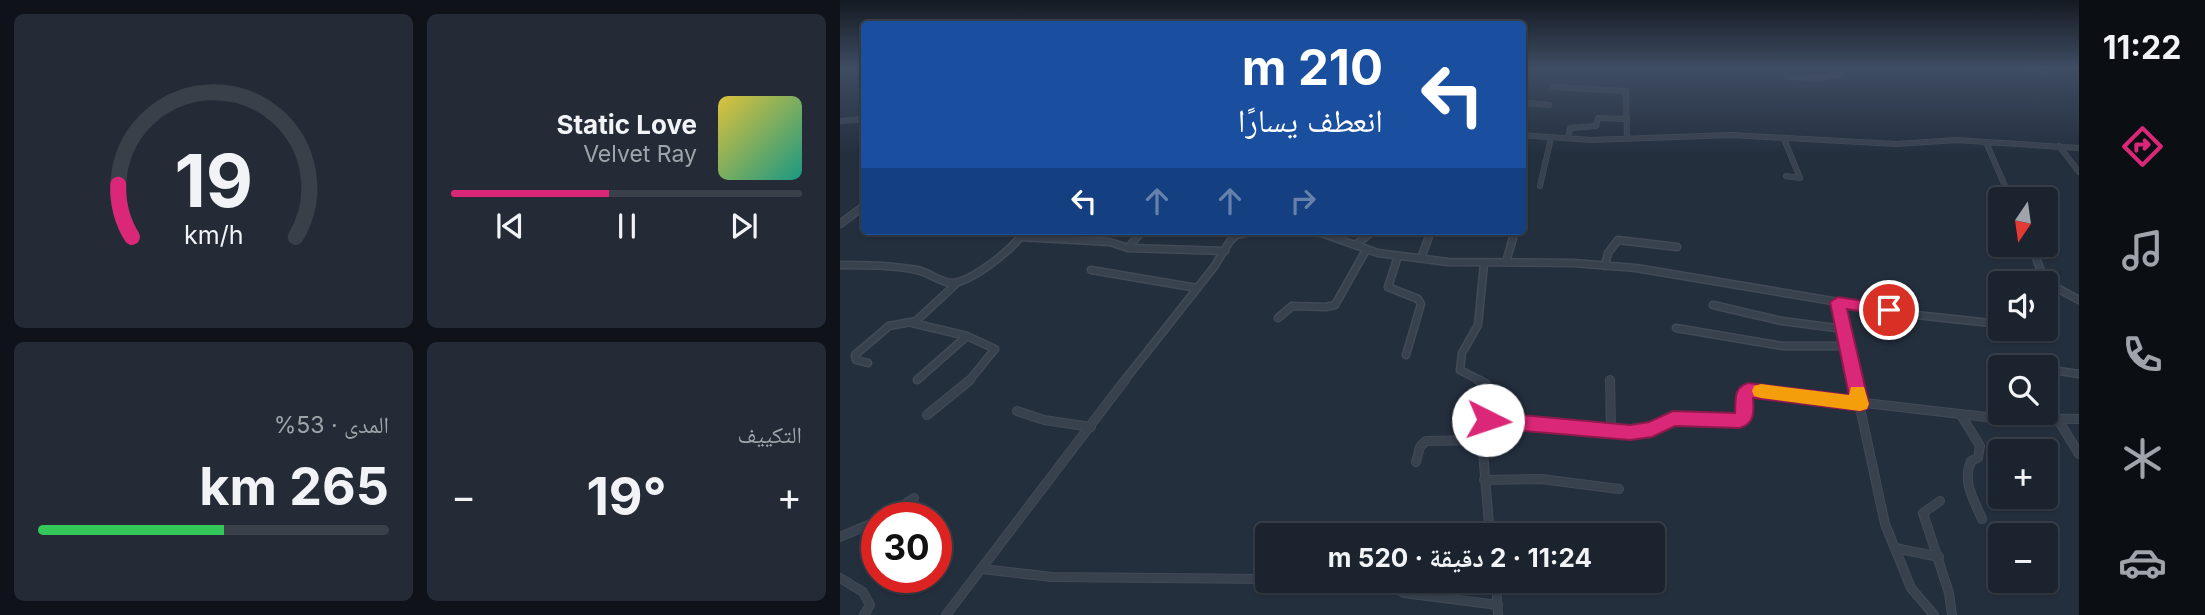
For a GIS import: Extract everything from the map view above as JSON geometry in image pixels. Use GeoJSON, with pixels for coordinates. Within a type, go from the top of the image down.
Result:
{"type":"FeatureCollection","features":[{"type":"Feature","properties":{"kind":"street"},"geometry":{"type":"LineString","coordinates":[[1626,97],[1627,138]]}},
{"type":"Feature","properties":{"kind":"street"},"geometry":{"type":"LineString","coordinates":[[1526,105],[1529,103],[1549,105]]}},
{"type":"Feature","properties":{"kind":"street"},"geometry":{"type":"LineString","coordinates":[[1568,138],[1569,129],[1596,126],[1598,118],[1627,119]]}},
{"type":"Feature","properties":{"kind":"street"},"geometry":{"type":"LineString","coordinates":[[840,121],[861,119]]}},
{"type":"Feature","properties":{"kind":"street"},"geometry":{"type":"LineString","coordinates":[[1526,135],[1627,138],[1731,135],[1896,144],[1957,140],[2079,148]]}},
{"type":"Feature","properties":{"kind":"street"},"geometry":{"type":"LineString","coordinates":[[1540,186],[1551,138]]}},
{"type":"Feature","properties":{"kind":"street"},"geometry":{"type":"LineString","coordinates":[[1784,139],[1800,178],[1786,176]]}},
{"type":"Feature","properties":{"kind":"street"},"geometry":{"type":"LineString","coordinates":[[1986,142],[2005,187]]}},
{"type":"Feature","properties":{"kind":"street"},"geometry":{"type":"LineString","coordinates":[[2059,146],[2079,172]]}},
{"type":"Feature","properties":{"kind":"street"},"geometry":{"type":"LineString","coordinates":[[840,224],[861,208]]}},
{"type":"Feature","properties":{"kind":"street"},"geometry":{"type":"LineString","coordinates":[[912,323],[958,282],[982,269],[1013,246],[1022,235]]}},
{"type":"Feature","properties":{"kind":"street"},"geometry":{"type":"LineString","coordinates":[[1128,248],[1139,235]]}},
{"type":"Feature","properties":{"kind":"street"},"geometry":{"type":"LineString","coordinates":[[946,615],[1236,235]]}},
{"type":"Feature","properties":{"kind":"street"},"geometry":{"type":"LineString","coordinates":[[1327,235],[1367,250],[1398,256],[1484,264],[1506,262],[1605,266],[1674,273],[1938,318],[1988,323]]}},
{"type":"Feature","properties":{"kind":"street"},"geometry":{"type":"LineString","coordinates":[[1355,245],[1368,235]]}},
{"type":"Feature","properties":{"kind":"street"},"geometry":{"type":"LineString","coordinates":[[1420,258],[1430,235]]}},
{"type":"Feature","properties":{"kind":"street"},"geometry":{"type":"LineString","coordinates":[[1506,262],[1514,235]]}},
{"type":"Feature","properties":{"kind":"street"},"geometry":{"type":"LineString","coordinates":[[1020,237],[1110,242],[1128,248],[1225,251]]}},
{"type":"Feature","properties":{"kind":"street"},"geometry":{"type":"LineString","coordinates":[[1605,266],[1608,253],[1618,240],[1677,247]]}},
{"type":"Feature","properties":{"kind":"street"},"geometry":{"type":"LineString","coordinates":[[1278,318],[1285,308],[1293,304],[1324,307],[1335,305],[1367,250]]}},
{"type":"Feature","properties":{"kind":"street"},"geometry":{"type":"LineString","coordinates":[[1398,256],[1389,289],[1418,299],[1421,304],[1406,355]]}},
{"type":"Feature","properties":{"kind":"street"},"geometry":{"type":"LineString","coordinates":[[1484,264],[1478,325],[1462,353],[1460,370],[1486,384],[1489,391],[1488,430],[1482,440],[1489,523]]}},
{"type":"Feature","properties":{"kind":"street"},"geometry":{"type":"LineString","coordinates":[[840,265],[897,266],[922,271],[948,283],[958,282]]}},
{"type":"Feature","properties":{"kind":"street"},"geometry":{"type":"LineString","coordinates":[[1091,270],[1197,288]]}},
{"type":"Feature","properties":{"kind":"street"},"geometry":{"type":"LineString","coordinates":[[2058,289],[2079,300]]}},
{"type":"Feature","properties":{"kind":"street"},"geometry":{"type":"LineString","coordinates":[[1838,302],[1879,500],[1910,588],[1934,615]]}},
{"type":"Feature","properties":{"kind":"street"},"geometry":{"type":"LineString","coordinates":[[1713,305],[1782,321],[1844,329]]}},
{"type":"Feature","properties":{"kind":"street"},"geometry":{"type":"LineString","coordinates":[[869,363],[856,360],[855,355],[890,326],[912,323],[967,336],[994,347],[964,386],[927,415]]}},
{"type":"Feature","properties":{"kind":"street"},"geometry":{"type":"LineString","coordinates":[[1676,328],[1782,345],[1848,346]]}},
{"type":"Feature","properties":{"kind":"street"},"geometry":{"type":"LineString","coordinates":[[916,380],[967,336]]}},
{"type":"Feature","properties":{"kind":"street"},"geometry":{"type":"LineString","coordinates":[[2058,371],[2079,374]]}},
{"type":"Feature","properties":{"kind":"street"},"geometry":{"type":"LineString","coordinates":[[1610,380],[1611,430]]}},
{"type":"Feature","properties":{"kind":"street"},"geometry":{"type":"LineString","coordinates":[[1488,420],[1642,431],[1673,418],[1740,421],[1745,415],[1744,393],[1748,390],[1988,417]]}},
{"type":"Feature","properties":{"kind":"street"},"geometry":{"type":"LineString","coordinates":[[1017,411],[1044,420],[1091,426]]}},
{"type":"Feature","properties":{"kind":"street"},"geometry":{"type":"LineString","coordinates":[[1961,415],[1980,446],[1979,458],[1971,461],[1966,469],[1966,481],[1982,519]]}},
{"type":"Feature","properties":{"kind":"street"},"geometry":{"type":"LineString","coordinates":[[2058,417],[2079,419]]}},
{"type":"Feature","properties":{"kind":"street"},"geometry":{"type":"LineString","coordinates":[[2058,419],[2079,454]]}},
{"type":"Feature","properties":{"kind":"street"},"geometry":{"type":"LineString","coordinates":[[1416,462],[1420,447],[1426,441],[1482,440]]}},
{"type":"Feature","properties":{"kind":"street"},"geometry":{"type":"LineString","coordinates":[[1484,480],[1541,479],[1619,489]]}},
{"type":"Feature","properties":{"kind":"street"},"geometry":{"type":"LineString","coordinates":[[908,502],[914,498]]}},
{"type":"Feature","properties":{"kind":"street"},"geometry":{"type":"LineString","coordinates":[[1940,501],[1923,513],[1939,557],[1952,615]]}},
{"type":"Feature","properties":{"kind":"street"},"geometry":{"type":"LineString","coordinates":[[840,537],[861,528]]}},
{"type":"Feature","properties":{"kind":"street"},"geometry":{"type":"LineString","coordinates":[[1895,548],[1939,557]]}},
{"type":"Feature","properties":{"kind":"street"},"geometry":{"type":"LineString","coordinates":[[982,569],[1052,577],[1255,579]]}},
{"type":"Feature","properties":{"kind":"street"},"geometry":{"type":"LineString","coordinates":[[840,578],[858,587],[869,601],[869,608],[864,615]]}},
{"type":"Feature","properties":{"kind":"street"},"geometry":{"type":"LineString","coordinates":[[1404,593],[1498,610]]}},
{"type":"Feature","properties":{"kind":"slow traffic"},"geometry":{"type":"LineString","coordinates":[[1761,391],[1860,404],[1858,392]]}},
{"type":"Feature","properties":{"kind":"route"},"geometry":{"type":"LineString","coordinates":[[1488,420],[1630,432],[1652,429],[1673,418],[1740,421],[1745,415],[1744,393],[1748,390],[1860,404],[1838,302],[1889,310]]}}]}
